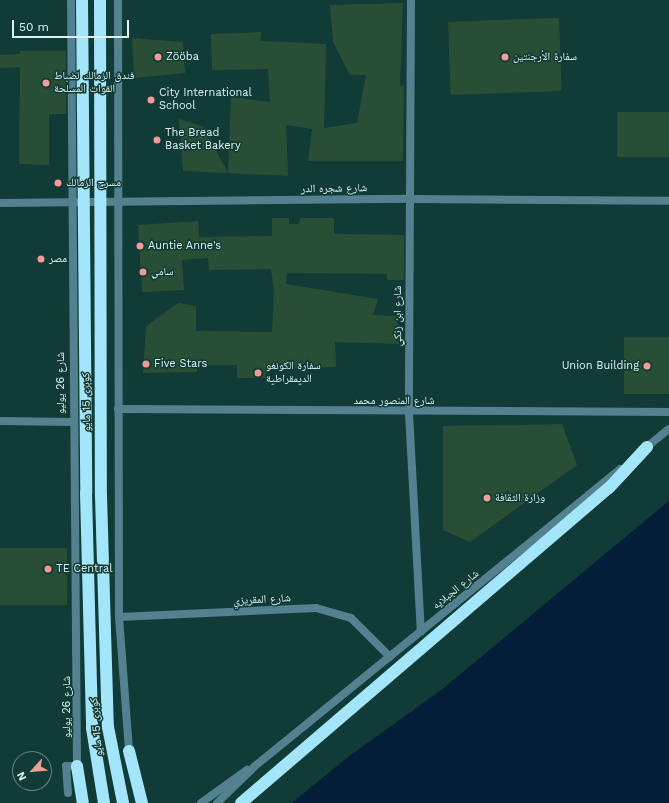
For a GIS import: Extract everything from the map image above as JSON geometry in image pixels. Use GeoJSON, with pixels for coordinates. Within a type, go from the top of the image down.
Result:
{"type":"FeatureCollection","features":[{"type":"Feature","properties":{"kind":"highway","name":"كوبرى 15 مايو"},"geometry":{"type":"LineString","coordinates":[[82,0],[86,501],[92,728],[104,803]]}},
{"type":"Feature","properties":{"kind":"highway","name":"كوبرى 15 مايو"},"geometry":{"type":"LineString","coordinates":[[100,0],[98,206],[104,592],[108,727],[123,803]]}},
{"type":"Feature","properties":{"kind":"highway"},"geometry":{"type":"LineString","coordinates":[[241,803],[609,488],[647,447]]}},
{"type":"Feature","properties":{"kind":"highway"},"geometry":{"type":"LineString","coordinates":[[129,751],[142,803]]}},
{"type":"Feature","properties":{"kind":"highway"},"geometry":{"type":"LineString","coordinates":[[77,766],[83,803]]}},
{"type":"Feature","properties":{"kind":"street","name":"شارع 26 يوليو"},"geometry":{"type":"LineString","coordinates":[[71,0],[73,205],[72,422],[77,766]]}},
{"type":"Feature","properties":{"kind":"street"},"geometry":{"type":"LineString","coordinates":[[118,0],[116,203],[119,617],[129,751]]}},
{"type":"Feature","properties":{"kind":"street","name":"شارع ابن زنكي"},"geometry":{"type":"LineString","coordinates":[[411,0],[409,413],[421,632]]}},
{"type":"Feature","properties":{"kind":"street","name":"شارع شجره الدر"},"geometry":{"type":"LineString","coordinates":[[0,203],[73,205],[116,203],[410,199],[669,201]]}},
{"type":"Feature","properties":{"kind":"street","name":"شارع المنصور محمد"},"geometry":{"type":"LineString","coordinates":[[118,409],[409,413],[669,412]]}},
{"type":"Feature","properties":{"kind":"street"},"geometry":{"type":"LineString","coordinates":[[0,421],[72,422]]}},
{"type":"Feature","properties":{"kind":"street","name":"شارع الجبلايه"},"geometry":{"type":"LineString","coordinates":[[201,803],[255,766],[669,429]]}},
{"type":"Feature","properties":{"kind":"street","name":"شارع المقريزي"},"geometry":{"type":"LineString","coordinates":[[119,617],[316,608],[351,618],[390,657]]}},
{"type":"Feature","properties":{"kind":"street"},"geometry":{"type":"LineString","coordinates":[[68,793],[66,766],[77,766]]}},
{"type":"Feature","properties":{"kind":"street","name":"شارع الجبلايه"},"geometry":{"type":"LineString","coordinates":[[217,803],[255,766]]}},
{"type":"Feature","properties":{"kind":"water"},"geometry":{"type":"Polygon","coordinates":[[[669,501],[669,803],[292,803],[348,757],[440,691],[669,501]]]}},
{"type":"Feature","properties":{"kind":"building"},"geometry":{"type":"Polygon","coordinates":[[[403,3],[400,86],[404,86],[403,161],[308,161],[312,129],[286,125],[288,176],[228,173],[231,97],[270,102],[268,69],[212,70],[211,34],[261,32],[260,41],[326,44],[324,128],[357,123],[366,75],[350,75],[333,42],[330,5],[403,3]]]}},
{"type":"Feature","properties":{"kind":"building","name":"سفارة الأرجنتين"},"geometry":{"type":"Polygon","coordinates":[[[559,18],[562,91],[451,95],[448,22],[559,18]]]}},
{"type":"Feature","properties":{"kind":"building","name":"Zööba"},"geometry":{"type":"Polygon","coordinates":[[[132,38],[183,42],[185,73],[134,78],[132,38]]]}},
{"type":"Feature","properties":{"kind":"building","name":"فندق الزمالك لضباط القوات المسلحة"},"geometry":{"type":"Polygon","coordinates":[[[20,51],[66,51],[66,114],[49,114],[49,165],[19,164],[20,67],[0,68],[0,55],[20,54],[20,51]]]}},
{"type":"Feature","properties":{"kind":"building"},"geometry":{"type":"Polygon","coordinates":[[[617,112],[669,112],[669,157],[617,157],[617,112]]]}},
{"type":"Feature","properties":{"kind":"building"},"geometry":{"type":"Polygon","coordinates":[[[179,119],[204,127],[228,173],[183,171],[179,119]]]}},
{"type":"Feature","properties":{"kind":"building"},"geometry":{"type":"Polygon","coordinates":[[[272,218],[289,218],[289,224],[299,224],[300,218],[334,218],[334,234],[404,235],[404,280],[387,280],[387,274],[287,273],[286,284],[378,299],[373,315],[397,316],[399,344],[335,342],[336,367],[266,369],[266,378],[237,378],[237,365],[197,365],[197,372],[143,373],[146,326],[178,303],[196,306],[196,331],[272,332],[274,291],[271,269],[209,270],[208,258],[182,260],[184,290],[142,292],[138,225],[198,221],[199,237],[272,236],[272,218]]]}},
{"type":"Feature","properties":{"kind":"building","name":"Union Building"},"geometry":{"type":"Polygon","coordinates":[[[624,337],[669,337],[669,394],[624,394],[624,337]]]}},
{"type":"Feature","properties":{"kind":"building","name":"وزارة الثقافة"},"geometry":{"type":"Polygon","coordinates":[[[562,424],[577,465],[470,542],[443,530],[443,426],[562,424]]]}},
{"type":"Feature","properties":{"kind":"building"},"geometry":{"type":"Polygon","coordinates":[[[0,548],[67,548],[67,605],[0,605],[0,548]]]}},
{"type":"Feature","properties":{"kind":"place","name":"Zööba"},"geometry":{"type":"Point","coordinates":[158,57]}},
{"type":"Feature","properties":{"kind":"place","name":"سفارة الأرجنتين"},"geometry":{"type":"Point","coordinates":[505,57]}},
{"type":"Feature","properties":{"kind":"place","name":"فندق الزمالك لضباط القوات المسلحة"},"geometry":{"type":"Point","coordinates":[46,83]}},
{"type":"Feature","properties":{"kind":"place","name":"City International School"},"geometry":{"type":"Point","coordinates":[151,100]}},
{"type":"Feature","properties":{"kind":"place","name":"The Bread Basket Bakery"},"geometry":{"type":"Point","coordinates":[157,140]}},
{"type":"Feature","properties":{"kind":"place","name":"مسرح الزمالك"},"geometry":{"type":"Point","coordinates":[58,183]}},
{"type":"Feature","properties":{"kind":"place","name":"Auntie Anne's"},"geometry":{"type":"Point","coordinates":[140,246]}},
{"type":"Feature","properties":{"kind":"place","name":"مصر"},"geometry":{"type":"Point","coordinates":[41,259]}},
{"type":"Feature","properties":{"kind":"place","name":"سامي"},"geometry":{"type":"Point","coordinates":[143,272]}},
{"type":"Feature","properties":{"kind":"place","name":"Five Stars"},"geometry":{"type":"Point","coordinates":[146,364]}},
{"type":"Feature","properties":{"kind":"place","name":"Union Building"},"geometry":{"type":"Point","coordinates":[647,366]}},
{"type":"Feature","properties":{"kind":"place","name":"سفارة الكونغو الديمقراطية"},"geometry":{"type":"Point","coordinates":[258,373]}},
{"type":"Feature","properties":{"kind":"place","name":"وزارة الثقافة"},"geometry":{"type":"Point","coordinates":[487,498]}},
{"type":"Feature","properties":{"kind":"place","name":"TE Central"},"geometry":{"type":"Point","coordinates":[48,569]}}]}
